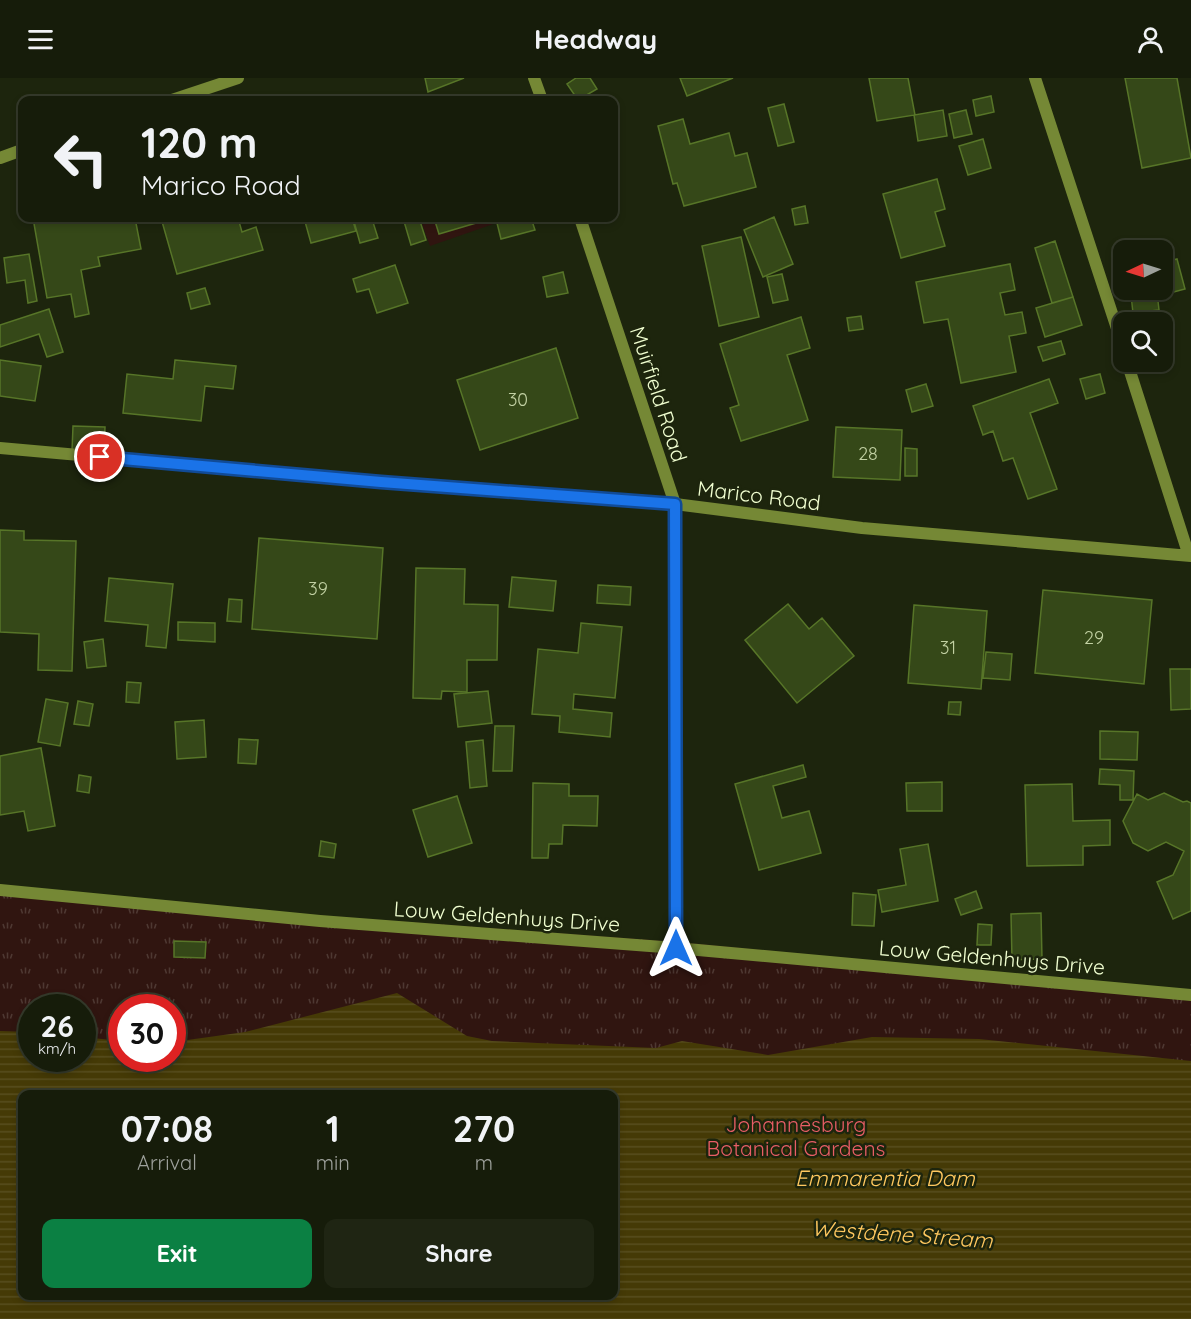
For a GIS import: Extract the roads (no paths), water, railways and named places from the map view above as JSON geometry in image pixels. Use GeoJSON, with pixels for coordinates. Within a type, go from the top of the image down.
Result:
{"type":"FeatureCollection","features":[{"type":"Feature","properties":{"kind":"street"},"geometry":{"type":"LineString","coordinates":[[184,96],[238,78]]}},
{"type":"Feature","properties":{"kind":"street"},"geometry":{"type":"LineString","coordinates":[[534,78],[541,96]]}},
{"type":"Feature","properties":{"kind":"street"},"geometry":{"type":"LineString","coordinates":[[1035,78],[1113,316]]}},
{"type":"Feature","properties":{"kind":"street"},"geometry":{"type":"LineString","coordinates":[[0,158],[18,151]]}},
{"type":"Feature","properties":{"kind":"street","name":"Muirfield Road"},"geometry":{"type":"LineString","coordinates":[[581,222],[675,504],[676,948]]}},
{"type":"Feature","properties":{"kind":"street"},"geometry":{"type":"LineString","coordinates":[[1130,372],[1190,556]]}},
{"type":"Feature","properties":{"kind":"street","name":"Marico Road"},"geometry":{"type":"LineString","coordinates":[[0,448],[381,482],[675,504],[862,528],[1190,556]]}},
{"type":"Feature","properties":{"kind":"street","name":"Louw Geldenhuys Drive"},"geometry":{"type":"LineString","coordinates":[[0,890],[320,921],[676,948],[1191,995]]}},
{"type":"Feature","properties":{"kind":"water","name":"Emmarentia Dam"},"geometry":{"type":"Polygon","coordinates":[[[397,993],[467,1036],[492,1041],[656,1048],[682,1041],[768,1055],[872,1037],[979,1039],[1191,1061],[1191,1319],[0,1319],[0,1031],[18,1032],[18,1072],[96,1072],[96,1038],[108,1040],[108,1072],[186,1072],[186,1040],[245,1032],[397,993]]]}},
{"type":"Feature","properties":{"kind":"park label","name":"Johannesburg Botanical Gardens"},"geometry":{"type":"Point","coordinates":[796,1136]}},
{"type":"Feature","properties":{"kind":"water label","name":"Westdene Stream"},"geometry":{"type":"Point","coordinates":[902,1234]}}]}
